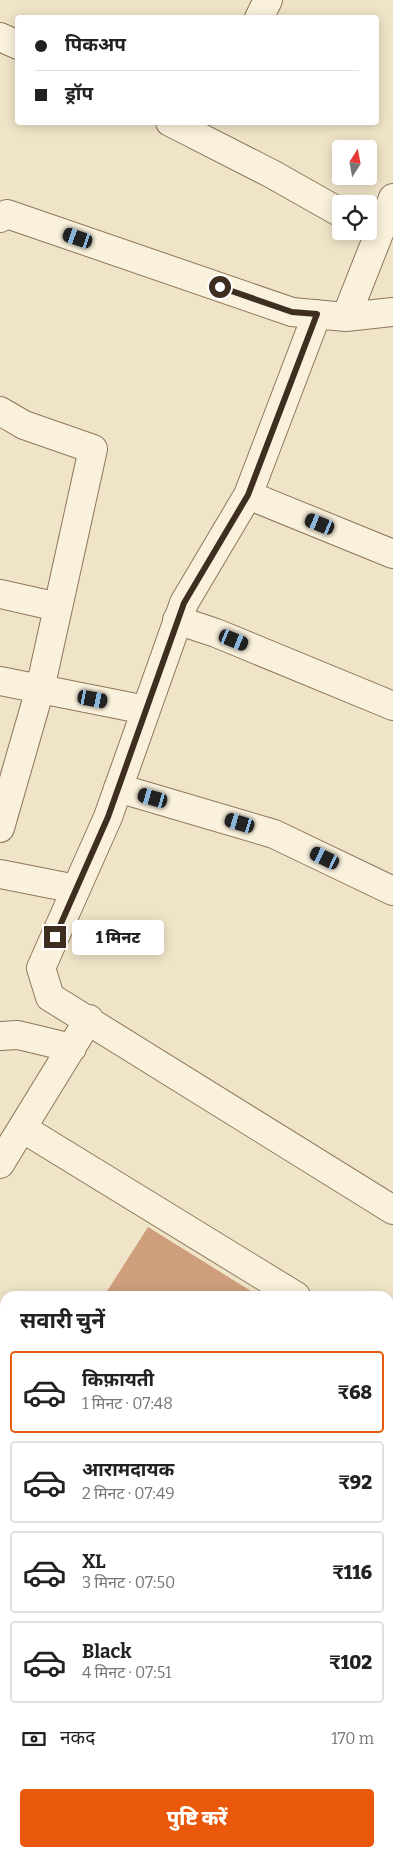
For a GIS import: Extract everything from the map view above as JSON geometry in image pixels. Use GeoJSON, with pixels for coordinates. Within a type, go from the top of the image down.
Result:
{"type":"FeatureCollection","features":[{"type":"Feature","properties":{"kind":"street"},"geometry":{"type":"LineString","coordinates":[[260,15],[268,0]]}},
{"type":"Feature","properties":{"kind":"street"},"geometry":{"type":"LineString","coordinates":[[0,37],[15,44]]}},
{"type":"Feature","properties":{"kind":"street"},"geometry":{"type":"LineString","coordinates":[[183,125],[201,129],[272,174],[332,207]]}},
{"type":"Feature","properties":{"kind":"street"},"geometry":{"type":"LineString","coordinates":[[377,226],[393,198]]}},
{"type":"Feature","properties":{"kind":"street"},"geometry":{"type":"LineString","coordinates":[[2,211],[292,312],[346,318],[393,312]]}},
{"type":"Feature","properties":{"kind":"street"},"geometry":{"type":"LineString","coordinates":[[346,318],[371,240]]}},
{"type":"Feature","properties":{"kind":"street"},"geometry":{"type":"LineString","coordinates":[[317,314],[248,495],[184,603],[118,788],[41,968],[50,996],[393,1210]]}},
{"type":"Feature","properties":{"kind":"street"},"geometry":{"type":"LineString","coordinates":[[0,412],[24,425],[93,449],[40,689],[0,828]]}},
{"type":"Feature","properties":{"kind":"street"},"geometry":{"type":"LineString","coordinates":[[248,495],[393,554]]}},
{"type":"Feature","properties":{"kind":"street"},"geometry":{"type":"LineString","coordinates":[[0,594],[58,607]]}},
{"type":"Feature","properties":{"kind":"street"},"geometry":{"type":"LineString","coordinates":[[177,620],[216,633],[393,706]]}},
{"type":"Feature","properties":{"kind":"street"},"geometry":{"type":"LineString","coordinates":[[0,681],[146,710]]}},
{"type":"Feature","properties":{"kind":"street"},"geometry":{"type":"LineString","coordinates":[[118,788],[274,834],[393,891]]}},
{"type":"Feature","properties":{"kind":"street"},"geometry":{"type":"LineString","coordinates":[[0,874],[76,889]]}},
{"type":"Feature","properties":{"kind":"street"},"geometry":{"type":"LineString","coordinates":[[0,1164],[89,1019]]}},
{"type":"Feature","properties":{"kind":"street"},"geometry":{"type":"LineString","coordinates":[[0,1036],[18,1035],[72,1048]]}},
{"type":"Feature","properties":{"kind":"street"},"geometry":{"type":"LineString","coordinates":[[22,1128],[288,1291]]}},
{"type":"Feature","properties":{"kind":"building"},"geometry":{"type":"Polygon","coordinates":[[[148,1227],[251,1291],[107,1291],[148,1227]]]}},
{"type":"Feature","properties":{"kind":"route"},"geometry":{"type":"LineString","coordinates":[[55,937],[108,817],[184,603],[248,495],[317,314],[292,312],[220,287]]}}]}
